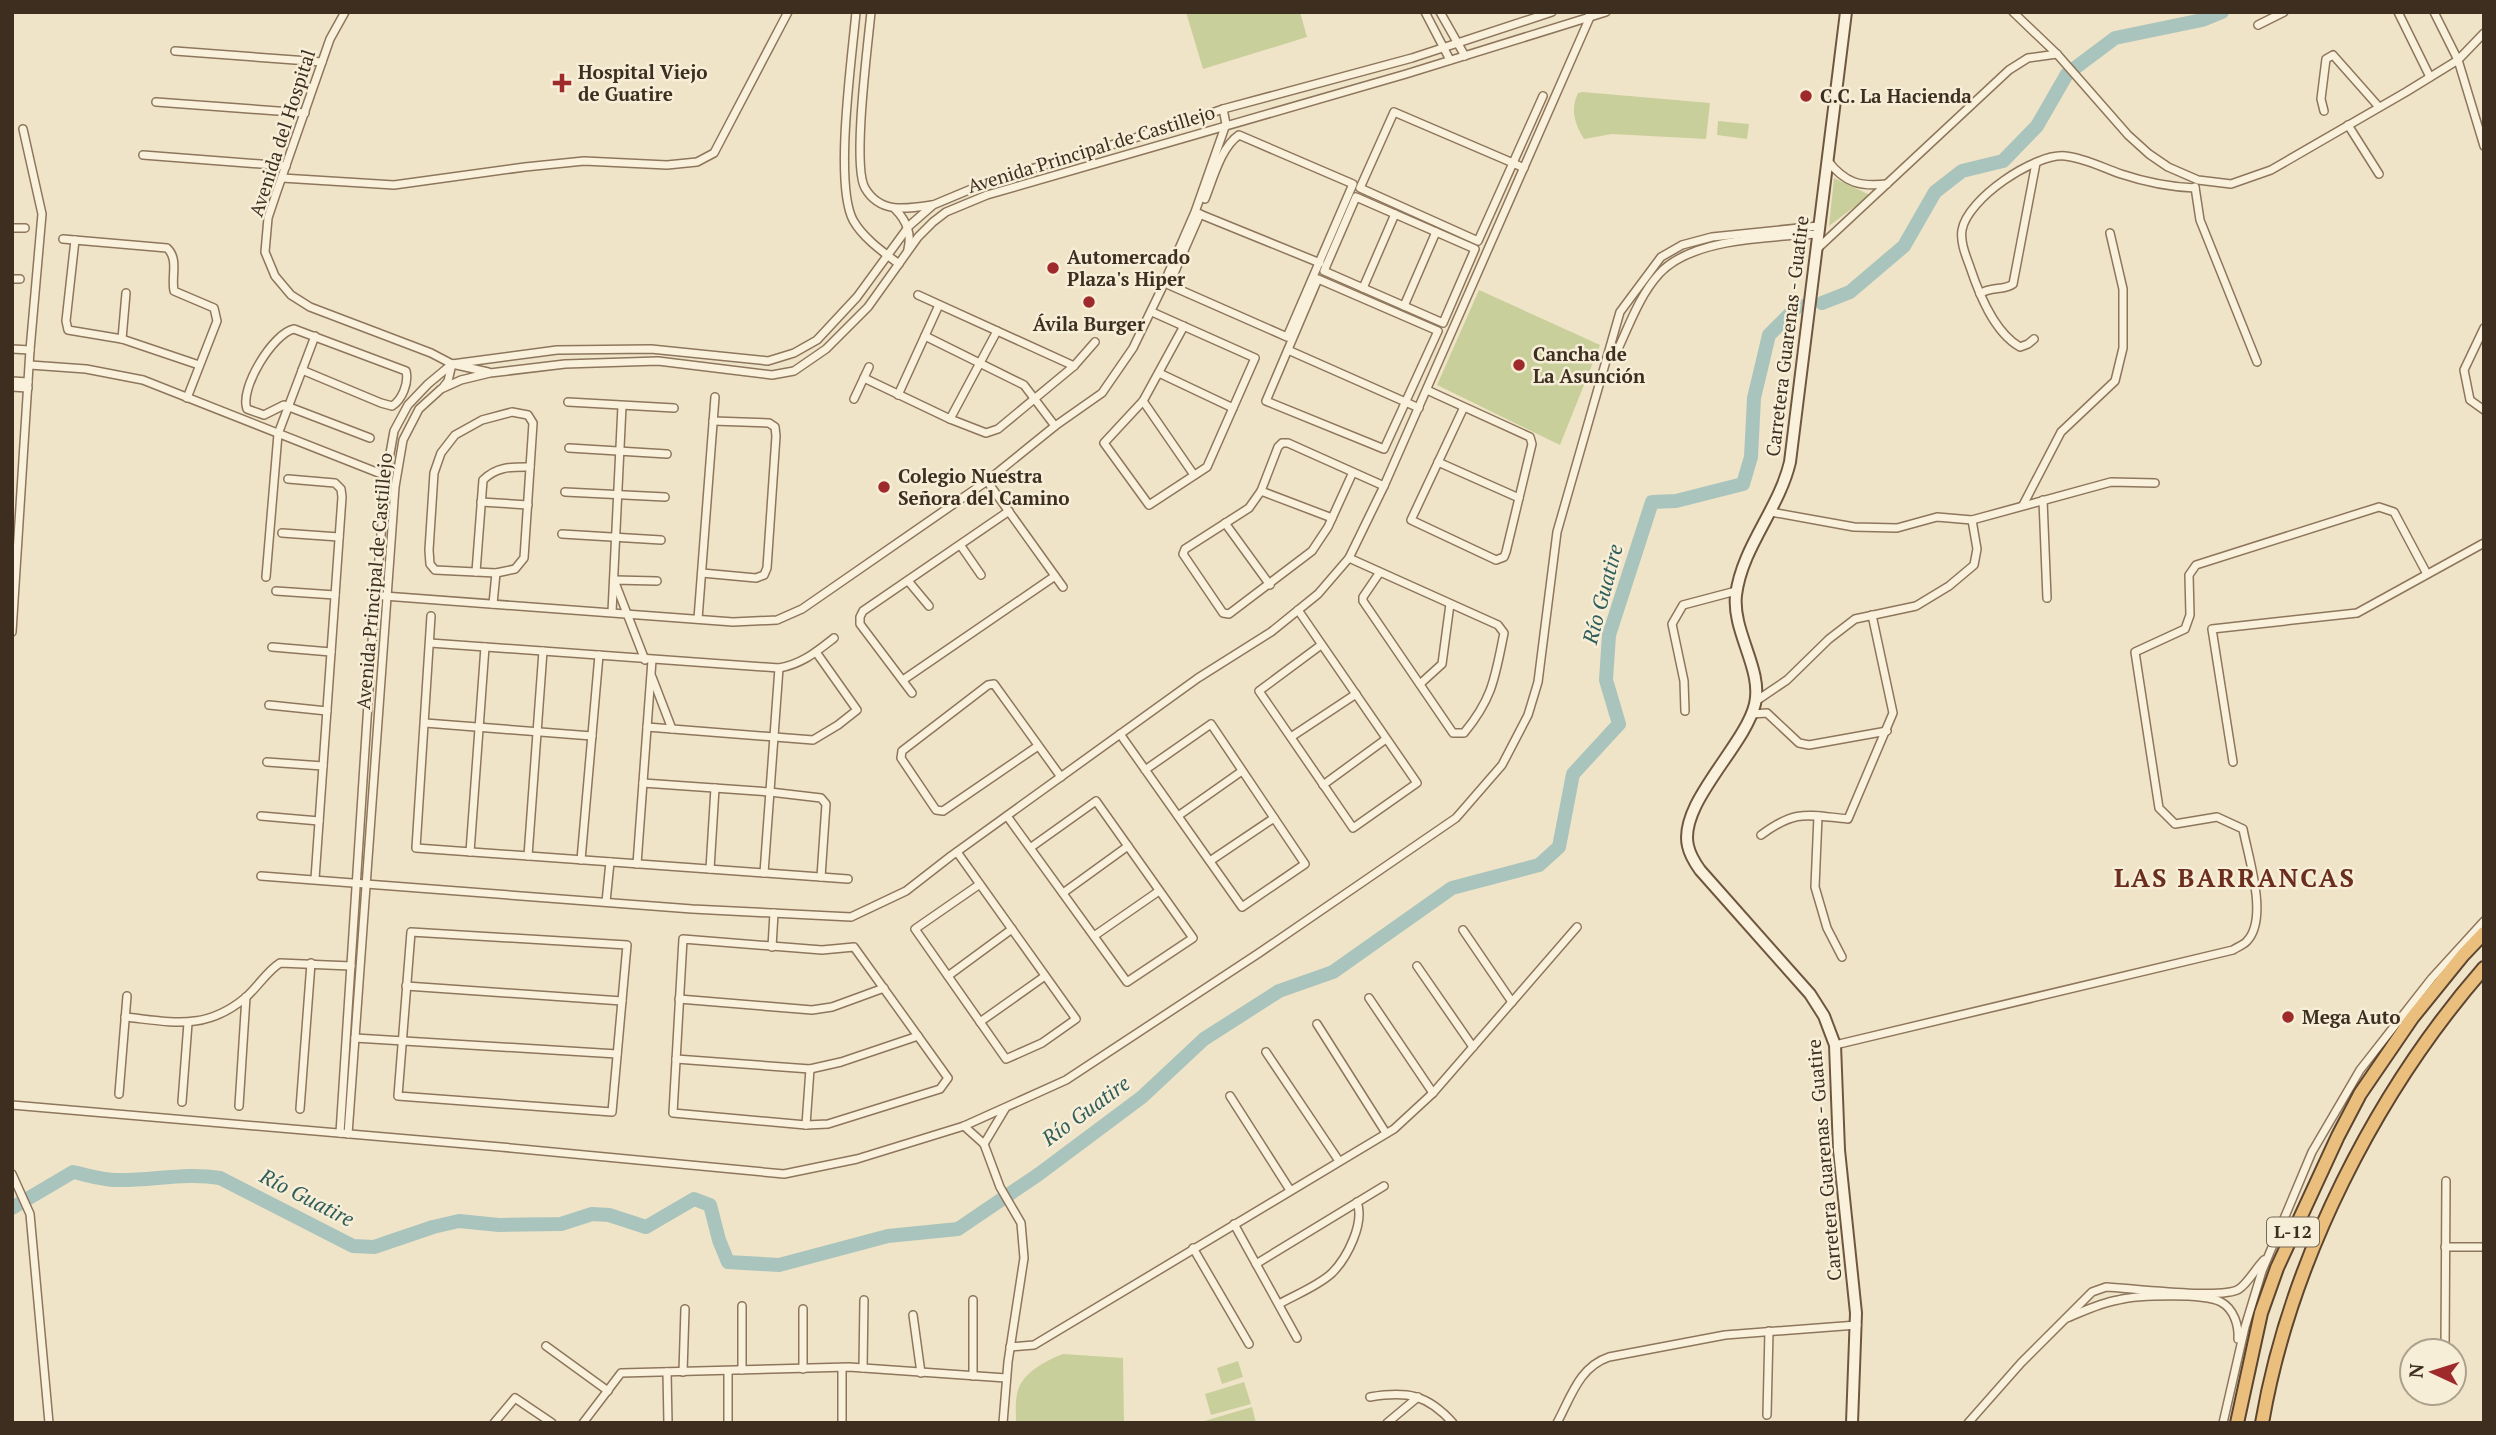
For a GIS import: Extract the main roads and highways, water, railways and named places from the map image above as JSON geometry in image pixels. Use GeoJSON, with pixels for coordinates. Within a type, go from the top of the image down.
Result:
{"type":"FeatureCollection","features":[{"type":"Feature","properties":{"kind":"highway","name":"L-12"},"geometry":{"type":"LineString","coordinates":[[2237,1423],[2261,1313],[2288,1244],[2338,1136],[2360,1094],[2412,1018],[2484,933]]}},
{"type":"Feature","properties":{"kind":"highway","name":"L-12"},"geometry":{"type":"LineString","coordinates":[[2262,1423],[2287,1321],[2308,1260],[2358,1150],[2422,1049],[2462,993],[2484,968]]}},
{"type":"Feature","properties":{"kind":"main road","name":"Carretera Guarenas - Guatire"},"geometry":{"type":"LineString","coordinates":[[1846,12],[1790,462],[1770,512],[1744,565],[1736,591],[1735,614],[1752,670],[1756,701],[1752,713],[1696,805],[1688,827],[1688,847],[1700,870],[1810,994],[1824,1016],[1835,1045],[1839,1150],[1857,1325],[1852,1423]]}},
{"type":"Feature","properties":{"kind":"waterway","name":"Río Guatire"},"geometry":{"type":"LineString","coordinates":[[1822,303],[1850,292],[1904,246],[1935,192],[1962,171],[2003,161],[2037,126],[2067,74],[2115,38],[2202,20],[2222,12]]}},
{"type":"Feature","properties":{"kind":"waterway","name":"Río Guatire"},"geometry":{"type":"LineString","coordinates":[[12,1208],[73,1172],[116,1180],[207,1176],[220,1178],[353,1246],[374,1247],[459,1221],[499,1225],[561,1224],[592,1214],[609,1215],[646,1227],[694,1199],[710,1205],[728,1262],[779,1265],[888,1236],[958,1229],[1039,1174],[1142,1097],[1204,1039],[1279,991],[1333,972],[1452,888],[1539,865],[1559,847],[1573,774],[1619,724],[1606,680],[1609,635],[1652,502],[1676,501],[1743,484],[1751,457],[1754,398],[1769,335],[1799,305]]}},
{"type":"Feature","properties":{"kind":"place","name":"Hospital Viejo de Guatire"},"geometry":{"type":"Point","coordinates":[562,83]}},
{"type":"Feature","properties":{"kind":"place","name":"C.C. La Hacienda"},"geometry":{"type":"Point","coordinates":[1806,96]}},
{"type":"Feature","properties":{"kind":"place","name":"Automercado Plaza's Hiper"},"geometry":{"type":"Point","coordinates":[1053,268]}},
{"type":"Feature","properties":{"kind":"place","name":"Ávila Burger"},"geometry":{"type":"Point","coordinates":[1089,302]}},
{"type":"Feature","properties":{"kind":"place","name":"Cancha de La Asunción"},"geometry":{"type":"Point","coordinates":[1519,365]}},
{"type":"Feature","properties":{"kind":"place","name":"Colegio Nuestra Señora del Camino"},"geometry":{"type":"Point","coordinates":[884,487]}},
{"type":"Feature","properties":{"kind":"place","name":"Mega Auto"},"geometry":{"type":"Point","coordinates":[2288,1017]}},
{"type":"Feature","properties":{"kind":"district","name":"LAS BARRANCAS"},"geometry":{"type":"Point","coordinates":[2235,878]}}]}
